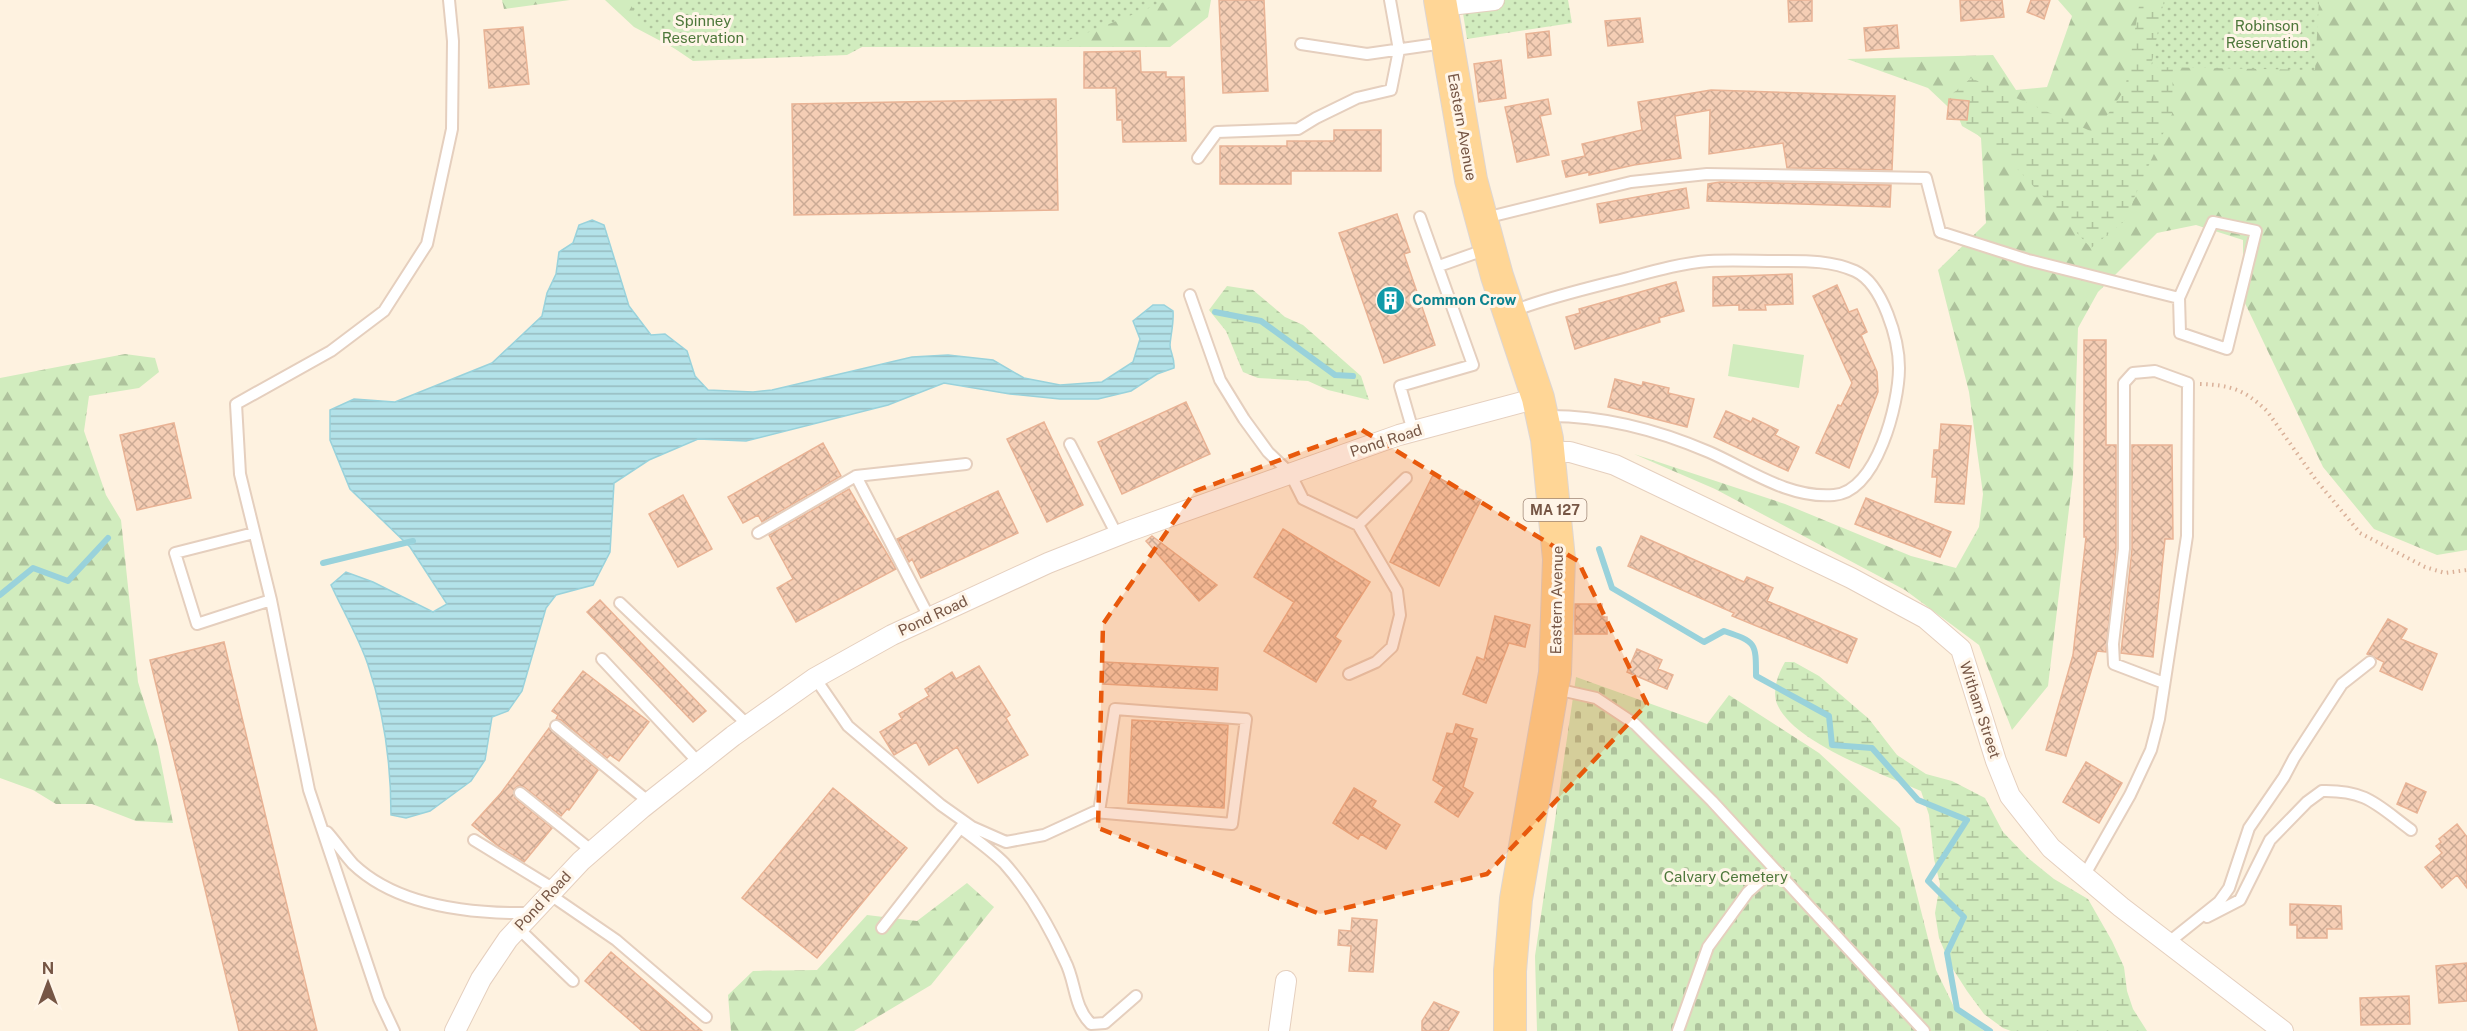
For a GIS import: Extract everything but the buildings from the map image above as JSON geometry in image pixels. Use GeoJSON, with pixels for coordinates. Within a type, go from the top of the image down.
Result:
{"type":"FeatureCollection","features":[{"type":"Feature","properties":{"kind":"main road","name":"Eastern Avenue"},"geometry":{"type":"LineString","coordinates":[[1441,3],[1471,180],[1509,313],[1540,407],[1549,452],[1559,559],[1559,611],[1553,688],[1516,899],[1510,971],[1510,1031]]}},
{"type":"Feature","properties":{"kind":"street"},"geometry":{"type":"LineString","coordinates":[[1441,3],[1494,0]]}},
{"type":"Feature","properties":{"kind":"street","name":"Pond Road"},"geometry":{"type":"LineString","coordinates":[[455,1031],[481,979],[518,928],[592,851],[699,763],[815,678],[929,617],[1048,563],[1117,536],[1413,431],[1540,407]]}},
{"type":"Feature","properties":{"kind":"street","name":"Witham Street"},"geometry":{"type":"LineString","coordinates":[[1549,452],[1570,452],[1615,465],[1819,562],[1925,618],[1961,649],[1996,761],[2010,795],[2051,848],[2121,907],[2283,1031]]}},
{"type":"Feature","properties":{"kind":"street"},"geometry":{"type":"LineString","coordinates":[[1279,1031],[1286,981]]}},
{"type":"Feature","properties":{"kind":"lane"},"geometry":{"type":"LineString","coordinates":[[394,1031],[379,999],[309,790],[271,600],[240,474],[236,404],[331,351],[384,311],[427,244],[452,129],[453,41],[449,0]]}},
{"type":"Feature","properties":{"kind":"lane"},"geometry":{"type":"LineString","coordinates":[[1197,158],[1217,132],[1298,129],[1357,98],[1390,90],[1399,50],[1390,0]]}},
{"type":"Feature","properties":{"kind":"lane"},"geometry":{"type":"LineString","coordinates":[[1301,44],[1367,54],[1448,42]]}},
{"type":"Feature","properties":{"kind":"lane"},"geometry":{"type":"LineString","coordinates":[[1482,219],[1631,182],[1707,174],[1926,178],[1940,232],[2028,260],[2179,298]]}},
{"type":"Feature","properties":{"kind":"lane"},"geometry":{"type":"LineString","coordinates":[[1413,431],[1400,387],[1473,365],[1420,217]]}},
{"type":"Feature","properties":{"kind":"lane"},"geometry":{"type":"LineString","coordinates":[[2213,222],[2256,231],[2227,349],[2180,333],[2179,298],[2213,222]]}},
{"type":"Feature","properties":{"kind":"lane"},"geometry":{"type":"LineString","coordinates":[[1439,266],[1490,249]]}},
{"type":"Feature","properties":{"kind":"lane"},"geometry":{"type":"LineString","coordinates":[[1509,313],[1591,287],[1707,261],[1820,261],[1857,272],[1876,292],[1887,310],[1899,366],[1898,390],[1882,446],[1867,472],[1851,490],[1835,496],[1809,493],[1768,481],[1708,452],[1644,430],[1540,407]]}},
{"type":"Feature","properties":{"kind":"lane"},"geometry":{"type":"LineString","coordinates":[[1190,295],[1220,380],[1244,419],[1268,452],[1290,473],[1303,499],[1358,525],[1397,591],[1400,615],[1392,646],[1376,662],[1349,674]]}},
{"type":"Feature","properties":{"kind":"lane"},"geometry":{"type":"LineString","coordinates":[[2084,876],[2130,795],[2151,750],[2159,719],[2187,536],[2188,383],[2155,371],[2133,373],[2124,383],[2124,549],[2113,644],[2114,664],[2164,683]]}},
{"type":"Feature","properties":{"kind":"lane"},"geometry":{"type":"LineString","coordinates":[[1070,444],[1117,536]]}},
{"type":"Feature","properties":{"kind":"lane"},"geometry":{"type":"LineString","coordinates":[[758,533],[856,476],[966,464]]}},
{"type":"Feature","properties":{"kind":"lane"},"geometry":{"type":"LineString","coordinates":[[856,476],[929,617]]}},
{"type":"Feature","properties":{"kind":"lane"},"geometry":{"type":"LineString","coordinates":[[1358,525],[1406,478]]}},
{"type":"Feature","properties":{"kind":"lane"},"geometry":{"type":"LineString","coordinates":[[254,533],[175,553],[197,624],[271,600]]}},
{"type":"Feature","properties":{"kind":"lane"},"geometry":{"type":"LineString","coordinates":[[620,603],[748,725]]}},
{"type":"Feature","properties":{"kind":"lane"},"geometry":{"type":"LineString","coordinates":[[602,659],[699,763]]}},
{"type":"Feature","properties":{"kind":"lane"},"geometry":{"type":"LineString","coordinates":[[2169,942],[2219,902],[2229,888],[2249,828],[2342,684],[2370,662]]}},
{"type":"Feature","properties":{"kind":"lane"},"geometry":{"type":"LineString","coordinates":[[815,678],[848,726],[941,805],[1003,863],[1044,918],[1067,964],[1075,999],[1085,1018],[1091,1024],[1105,1023],[1136,996]]}},
{"type":"Feature","properties":{"kind":"lane"},"geometry":{"type":"LineString","coordinates":[[1553,688],[1596,698],[1635,724],[1712,801],[1924,1031]]}},
{"type":"Feature","properties":{"kind":"lane"},"geometry":{"type":"LineString","coordinates":[[963,825],[1006,842],[1044,836],[1094,812],[1232,824],[1246,719],[1115,709],[1099,812]]}},
{"type":"Feature","properties":{"kind":"lane"},"geometry":{"type":"LineString","coordinates":[[555,726],[649,802]]}},
{"type":"Feature","properties":{"kind":"lane"},"geometry":{"type":"LineString","coordinates":[[2196,921],[2226,909],[2240,900],[2270,840],[2307,802],[2322,791],[2360,794],[2411,830]]}},
{"type":"Feature","properties":{"kind":"lane"},"geometry":{"type":"LineString","coordinates":[[520,793],[592,851]]}},
{"type":"Feature","properties":{"kind":"lane"},"geometry":{"type":"LineString","coordinates":[[322,825],[354,864],[394,892],[442,907],[498,914],[531,913]]}},
{"type":"Feature","properties":{"kind":"lane"},"geometry":{"type":"LineString","coordinates":[[882,928],[963,825]]}},
{"type":"Feature","properties":{"kind":"lane"},"geometry":{"type":"LineString","coordinates":[[474,840],[551,892],[616,940],[706,1017]]}},
{"type":"Feature","properties":{"kind":"lane"},"geometry":{"type":"LineString","coordinates":[[1678,1031],[1708,946],[1748,892],[1774,869]]}},
{"type":"Feature","properties":{"kind":"lane"},"geometry":{"type":"LineString","coordinates":[[518,928],[573,981]]}},
{"type":"Feature","properties":{"kind":"path"},"geometry":{"type":"LineString","coordinates":[[2188,383],[2238,388],[2256,400],[2267,411],[2341,513],[2360,533],[2424,567],[2445,573],[2467,570]]}},
{"type":"Feature","properties":{"kind":"highlighted area"},"geometry":{"type":"Polygon","coordinates":[[[1362,430],[1578,561],[1647,704],[1487,874],[1320,914],[1098,828],[1103,624],[1195,491],[1362,430]]]}},
{"type":"Feature","properties":{"kind":"green space"},"geometry":{"type":"Polygon","coordinates":[[[502,0],[570,0],[504,9],[502,0]]]}},
{"type":"Feature","properties":{"kind":"green space","name":"Spinney Reservation"},"geometry":{"type":"Polygon","coordinates":[[[605,0],[1211,0],[1208,17],[1170,47],[862,47],[691,57],[634,27],[605,0]]]}},
{"type":"Feature","properties":{"kind":"green space","name":"Spinney Reservation"},"geometry":{"type":"Polygon","coordinates":[[[628,0],[1169,0],[1054,46],[862,47],[847,55],[693,61],[643,27],[628,0]]]}},
{"type":"Feature","properties":{"kind":"green space"},"geometry":{"type":"Polygon","coordinates":[[[1461,0],[1568,0],[1572,23],[1467,39],[1461,0]]]}},
{"type":"Feature","properties":{"kind":"green space"},"geometry":{"type":"Polygon","coordinates":[[[2058,0],[2467,0],[2467,550],[2437,555],[2374,529],[2323,467],[2243,299],[2243,240],[2196,225],[2157,233],[2098,292],[2078,328],[2073,475],[2048,686],[2012,730],[1979,645],[1905,590],[1715,489],[1634,454],[1785,504],[1911,556],[1956,568],[1979,527],[1983,494],[1969,392],[1938,270],[1986,223],[1981,138],[1928,88],[1847,59],[1993,55],[2016,90],[2047,87],[2072,16],[2058,0]]]}},
{"type":"Feature","properties":{"kind":"green space"},"geometry":{"type":"Polygon","coordinates":[[[2140,0],[2188,0],[2173,59],[2172,114],[2134,198],[2128,218],[2091,248],[1995,145],[1962,126],[1950,96],[1971,78],[2095,133],[2125,89],[2140,0]]]}},
{"type":"Feature","properties":{"kind":"green space","name":"Robinson Reservation"},"geometry":{"type":"Polygon","coordinates":[[[2164,0],[2319,0],[2315,70],[2151,67],[2164,0]]]}},
{"type":"Feature","properties":{"kind":"green space"},"geometry":{"type":"Polygon","coordinates":[[[1227,286],[1253,290],[1285,317],[1303,325],[1361,376],[1369,400],[1328,390],[1308,381],[1258,378],[1243,372],[1226,331],[1209,310],[1227,286]]]}},
{"type":"Feature","properties":{"kind":"green space"},"geometry":{"type":"Polygon","coordinates":[[[1733,344],[1804,355],[1799,388],[1728,376],[1733,344]]]}},
{"type":"Feature","properties":{"kind":"green space"},"geometry":{"type":"Polygon","coordinates":[[[125,354],[155,358],[159,372],[139,388],[89,396],[84,431],[106,495],[121,520],[138,682],[158,747],[173,823],[136,821],[92,804],[56,804],[33,790],[0,778],[0,378],[125,354]]]}},
{"type":"Feature","properties":{"kind":"green space"},"geometry":{"type":"Polygon","coordinates":[[[1785,662],[1794,662],[1819,676],[1869,719],[1897,755],[1926,774],[1952,781],[1985,798],[2003,832],[2028,858],[2054,879],[2088,899],[2124,967],[2127,991],[2133,1009],[2147,1031],[2011,1031],[1984,1014],[1951,966],[1939,938],[1935,913],[1940,884],[1934,859],[1929,815],[1921,791],[1864,767],[1821,745],[1788,720],[1778,706],[1775,695],[1778,678],[1785,662]]]}},
{"type":"Feature","properties":{"kind":"green space","name":"Calvary Cemetery"},"geometry":{"type":"Polygon","coordinates":[[[1576,677],[1707,724],[1729,695],[1819,753],[1900,828],[1936,970],[1954,1007],[1984,1031],[1537,1031],[1535,956],[1576,677]]]}},
{"type":"Feature","properties":{"kind":"green space"},"geometry":{"type":"Polygon","coordinates":[[[967,883],[994,907],[931,985],[854,1031],[731,1031],[728,995],[753,971],[817,970],[867,915],[917,921],[967,883]]]}},
{"type":"Feature","properties":{"kind":"water"},"geometry":{"type":"Polygon","coordinates":[[[592,220],[604,225],[629,306],[651,335],[665,334],[687,351],[695,376],[708,390],[753,392],[772,390],[912,357],[948,355],[993,360],[1024,378],[1060,385],[1102,382],[1133,362],[1140,339],[1133,321],[1153,305],[1164,305],[1173,311],[1170,345],[1174,368],[1157,374],[1131,391],[1098,399],[1060,399],[1010,394],[944,383],[888,405],[746,441],[698,439],[649,460],[614,483],[610,552],[593,585],[556,595],[546,608],[522,691],[508,711],[492,717],[485,760],[471,781],[430,811],[406,818],[391,815],[386,739],[374,683],[360,645],[331,585],[346,572],[373,582],[433,612],[447,604],[410,547],[350,489],[330,440],[330,410],[354,399],[395,402],[492,363],[542,316],[547,293],[556,274],[559,252],[573,243],[579,225],[592,220]]]}},
{"type":"Feature","properties":{"kind":"waterway"},"geometry":{"type":"LineString","coordinates":[[1215,312],[1261,321],[1335,375],[1353,376]]}},
{"type":"Feature","properties":{"kind":"waterway"},"geometry":{"type":"LineString","coordinates":[[0,595],[33,568],[68,581],[108,538]]}},
{"type":"Feature","properties":{"kind":"waterway"},"geometry":{"type":"LineString","coordinates":[[323,563],[413,541]]}},
{"type":"Feature","properties":{"kind":"waterway"},"geometry":{"type":"LineString","coordinates":[[1599,549],[1612,588],[1704,642],[1724,631],[1748,641],[1756,656],[1756,676],[1829,716],[1832,745],[1872,748],[1918,800],[1967,820],[1928,881],[1964,917],[1947,953],[1957,1009],[1990,1031]]}},
{"type":"Feature","properties":{"kind":"place","name":"Common Crow"},"geometry":{"type":"Point","coordinates":[1391,300]}}]}
